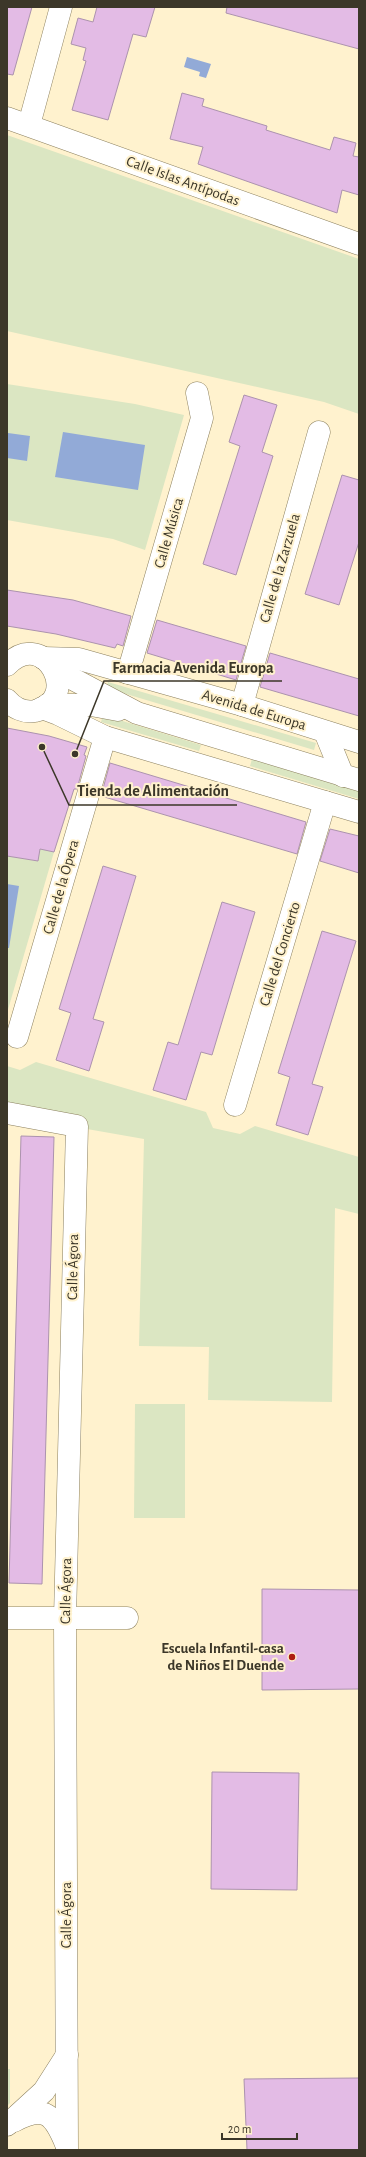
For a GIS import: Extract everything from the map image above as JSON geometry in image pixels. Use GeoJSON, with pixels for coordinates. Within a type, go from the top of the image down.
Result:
{"type":"FeatureCollection","features":[{"type":"Feature","properties":{"kind":"street"},"geometry":{"type":"LineString","coordinates":[[29,126],[61,7]]}},
{"type":"Feature","properties":{"kind":"street","name":"Calle Islas Antípodas"},"geometry":{"type":"LineString","coordinates":[[7,118],[359,244]]}},
{"type":"Feature","properties":{"kind":"street","name":"Calle Música"},"geometry":{"type":"LineString","coordinates":[[128,673],[202,418],[197,393]]}},
{"type":"Feature","properties":{"kind":"street","name":"Calle de la Zarzuela"},"geometry":{"type":"LineString","coordinates":[[242,705],[319,432]]}},
{"type":"Feature","properties":{"kind":"street","name":"Avenida de Europa"},"geometry":{"type":"LineString","coordinates":[[22,660],[78,659],[242,705],[359,742]]}},
{"type":"Feature","properties":{"kind":"street"},"geometry":{"type":"LineString","coordinates":[[22,660],[57,677],[56,692],[44,706],[105,737],[208,766],[359,812]]}},
{"type":"Feature","properties":{"kind":"street","name":"Avenida de Europa"},"geometry":{"type":"LineString","coordinates":[[22,660],[137,713],[351,778]]}},
{"type":"Feature","properties":{"kind":"street","name":"Avenida de Europa"},"geometry":{"type":"LineString","coordinates":[[8,703],[26,711],[44,706],[91,705],[137,713]]}},
{"type":"Feature","properties":{"kind":"street","name":"Avenida de Europa"},"geometry":{"type":"LineString","coordinates":[[325,732],[351,778]]}},
{"type":"Feature","properties":{"kind":"street","name":"Calle de la Ópera"},"geometry":{"type":"LineString","coordinates":[[17,1037],[105,737]]}},
{"type":"Feature","properties":{"kind":"street"},"geometry":{"type":"LineString","coordinates":[[208,766],[246,747]]}},
{"type":"Feature","properties":{"kind":"street","name":"Calle del Concierto"},"geometry":{"type":"LineString","coordinates":[[235,1105],[325,802]]}},
{"type":"Feature","properties":{"kind":"street","name":"Calle Ágora"},"geometry":{"type":"LineString","coordinates":[[7,1113],[77,1126],[65,1618],[67,2148]]}},
{"type":"Feature","properties":{"kind":"street"},"geometry":{"type":"LineString","coordinates":[[7,1618],[127,1618]]}},
{"type":"Feature","properties":{"kind":"street","name":"Calle Ágora"},"geometry":{"type":"LineString","coordinates":[[7,2125],[44,2091],[67,2055]]}},
{"type":"Feature","properties":{"kind":"street","name":"Calle Ágora"},"geometry":{"type":"LineString","coordinates":[[7,2125],[28,2114],[41,2112],[51,2117],[59,2126],[67,2148]]}},
{"type":"Feature","properties":{"kind":"green space"},"geometry":{"type":"Polygon","coordinates":[[[7,135],[359,259],[359,414],[324,402],[7,331],[7,135]]]}},
{"type":"Feature","properties":{"kind":"green space"},"geometry":{"type":"Polygon","coordinates":[[[7,384],[135,404],[184,415],[145,550],[113,539],[7,520],[7,384]]]}},
{"type":"Feature","properties":{"kind":"green space"},"geometry":{"type":"Polygon","coordinates":[[[108,682],[316,743],[314,750],[106,688],[108,682]]]}},
{"type":"Feature","properties":{"kind":"green space"},"geometry":{"type":"Polygon","coordinates":[[[103,715],[201,745],[199,751],[101,722],[103,715]]]}},
{"type":"Feature","properties":{"kind":"green space"},"geometry":{"type":"Polygon","coordinates":[[[252,759],[359,791],[359,799],[250,766],[252,759]]]}},
{"type":"Feature","properties":{"kind":"green space"},"geometry":{"type":"Polygon","coordinates":[[[40,849],[54,852],[7,1013],[7,856],[37,861],[40,849]]]}},
{"type":"Feature","properties":{"kind":"green space"},"geometry":{"type":"Polygon","coordinates":[[[36,1062],[206,1112],[213,1128],[240,1134],[255,1126],[359,1157],[359,1214],[335,1208],[332,1402],[208,1400],[209,1347],[139,1346],[144,1139],[87,1129],[82,1116],[7,1102],[7,1066],[20,1070],[36,1062]]]}},
{"type":"Feature","properties":{"kind":"green space"},"geometry":{"type":"Polygon","coordinates":[[[135,1404],[185,1404],[185,1518],[134,1518],[135,1404]]]}},
{"type":"Feature","properties":{"kind":"green space"},"geometry":{"type":"Polygon","coordinates":[[[7,2069],[10,2069],[10,2103],[7,2106],[7,2069]]]}},
{"type":"Feature","properties":{"kind":"water"},"geometry":{"type":"Polygon","coordinates":[[[187,57],[211,64],[206,78],[199,76],[200,72],[184,67],[187,57]]]}},
{"type":"Feature","properties":{"kind":"water"},"geometry":{"type":"Polygon","coordinates":[[[63,432],[145,445],[138,490],[55,477],[63,432]]]}},
{"type":"Feature","properties":{"kind":"water"},"geometry":{"type":"Polygon","coordinates":[[[8,433],[30,436],[27,461],[7,458],[8,433]]]}},
{"type":"Feature","properties":{"kind":"water"},"geometry":{"type":"Polygon","coordinates":[[[7,884],[19,886],[9,948],[7,948],[7,884]]]}},
{"type":"Feature","properties":{"kind":"building"},"geometry":{"type":"Polygon","coordinates":[[[7,7],[32,7],[13,75],[7,74],[7,7]]]}},
{"type":"Feature","properties":{"kind":"building"},"geometry":{"type":"Polygon","coordinates":[[[97,7],[155,7],[146,37],[133,34],[108,120],[72,110],[86,61],[83,60],[86,48],[71,44],[78,18],[93,22],[97,7]]]}},
{"type":"Feature","properties":{"kind":"building"},"geometry":{"type":"Polygon","coordinates":[[[227,7],[359,7],[359,49],[226,13],[227,7]]]}},
{"type":"Feature","properties":{"kind":"building"},"geometry":{"type":"Polygon","coordinates":[[[182,93],[204,99],[202,106],[267,126],[266,130],[330,150],[334,137],[356,143],[353,156],[359,157],[359,195],[342,190],[337,213],[198,164],[203,147],[170,139],[182,93]]]}},
{"type":"Feature","properties":{"kind":"building"},"geometry":{"type":"Polygon","coordinates":[[[244,395],[277,405],[262,452],[273,456],[236,575],[203,564],[240,446],[229,442],[244,395]]]}},
{"type":"Feature","properties":{"kind":"building"},"geometry":{"type":"Polygon","coordinates":[[[342,475],[359,480],[359,542],[339,605],[305,594],[342,475]]]}},
{"type":"Feature","properties":{"kind":"building"},"geometry":{"type":"Polygon","coordinates":[[[7,590],[73,600],[131,616],[123,646],[117,644],[115,648],[56,634],[7,626],[7,590]]]}},
{"type":"Feature","properties":{"kind":"building"},"geometry":{"type":"Polygon","coordinates":[[[157,620],[246,646],[236,680],[147,653],[157,620]]]}},
{"type":"Feature","properties":{"kind":"building"},"geometry":{"type":"Polygon","coordinates":[[[270,653],[359,679],[359,716],[260,687],[270,653]]]}},
{"type":"Feature","properties":{"kind":"building"},"geometry":{"type":"Polygon","coordinates":[[[7,728],[49,736],[87,747],[77,789],[74,789],[54,852],[40,849],[38,861],[7,856],[7,728]]]}},
{"type":"Feature","properties":{"kind":"building"},"geometry":{"type":"Polygon","coordinates":[[[110,763],[306,822],[297,854],[101,796],[110,763]]]}},
{"type":"Feature","properties":{"kind":"building"},"geometry":{"type":"Polygon","coordinates":[[[330,829],[359,836],[359,873],[320,861],[330,829]]]}},
{"type":"Feature","properties":{"kind":"building"},"geometry":{"type":"Polygon","coordinates":[[[103,866],[136,876],[93,1019],[104,1022],[89,1071],[56,1060],[71,1013],[59,1009],[103,866]]]}},
{"type":"Feature","properties":{"kind":"building"},"geometry":{"type":"Polygon","coordinates":[[[222,902],[255,912],[212,1055],[201,1052],[186,1100],[153,1090],[168,1042],[178,1045],[222,902]]]}},
{"type":"Feature","properties":{"kind":"building"},"geometry":{"type":"Polygon","coordinates":[[[322,931],[356,941],[312,1084],[323,1087],[308,1135],[276,1125],[290,1077],[278,1073],[322,931]]]}},
{"type":"Feature","properties":{"kind":"building"},"geometry":{"type":"Polygon","coordinates":[[[21,1136],[54,1137],[42,1584],[9,1583],[21,1136]]]}},
{"type":"Feature","properties":{"kind":"building"},"geometry":{"type":"Polygon","coordinates":[[[262,1589],[359,1590],[359,1689],[262,1690],[262,1589]]]}},
{"type":"Feature","properties":{"kind":"building"},"geometry":{"type":"Polygon","coordinates":[[[212,1772],[299,1773],[297,1890],[211,1889],[212,1772]]]}},
{"type":"Feature","properties":{"kind":"building"},"geometry":{"type":"Polygon","coordinates":[[[359,2078],[359,2150],[247,2150],[244,2079],[359,2078]]]}},
{"type":"Feature","properties":{"kind":"place","name":"Tienda de Alimentación"},"geometry":{"type":"Point","coordinates":[42,747]}},
{"type":"Feature","properties":{"kind":"place","name":"Farmacia Avenida Europa"},"geometry":{"type":"Point","coordinates":[75,754]}},
{"type":"Feature","properties":{"kind":"place","name":"Escuela Infantil-casa de Niños El Duende"},"geometry":{"type":"Point","coordinates":[292,1657]}}]}
